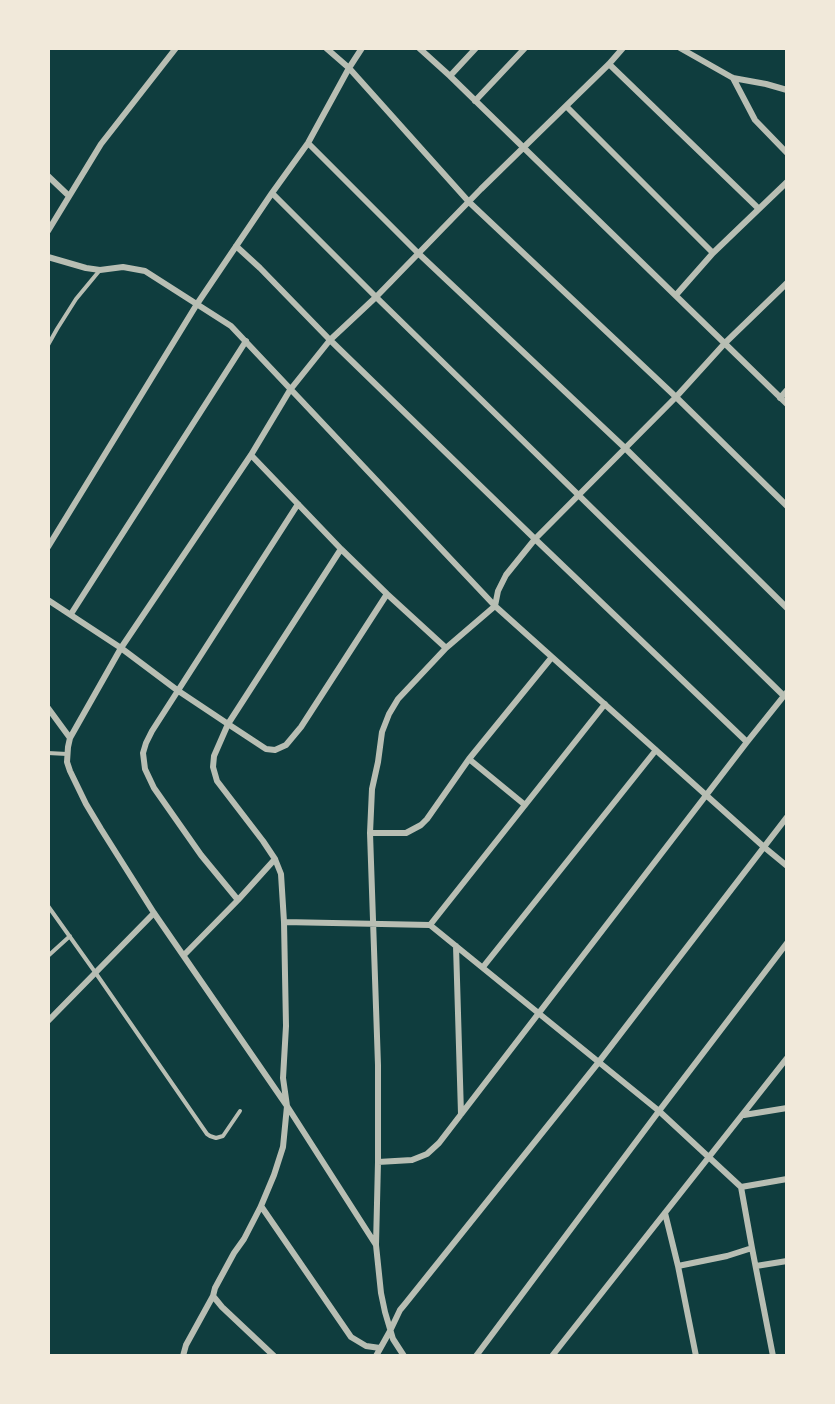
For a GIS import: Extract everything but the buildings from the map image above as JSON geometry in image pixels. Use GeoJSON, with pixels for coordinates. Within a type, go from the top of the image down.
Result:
{"type":"FeatureCollection","features":[{"type":"Feature","properties":{"kind":"street"},"geometry":{"type":"LineString","coordinates":[[48,231],[101,144],[176,48]]}},
{"type":"Feature","properties":{"kind":"street"},"geometry":{"type":"LineString","coordinates":[[327,48],[349,68],[469,202],[676,397],[787,506]]}},
{"type":"Feature","properties":{"kind":"street"},"geometry":{"type":"LineString","coordinates":[[48,547],[197,304],[308,142],[362,48]]}},
{"type":"Feature","properties":{"kind":"street"},"geometry":{"type":"LineString","coordinates":[[420,48],[787,404]]}},
{"type":"Feature","properties":{"kind":"street"},"geometry":{"type":"LineString","coordinates":[[450,76],[476,48]]}},
{"type":"Feature","properties":{"kind":"street"},"geometry":{"type":"LineString","coordinates":[[476,101],[525,48]]}},
{"type":"Feature","properties":{"kind":"street"},"geometry":{"type":"LineString","coordinates":[[376,1245],[287,1106],[154,913],[100,829],[70,771],[67,754],[70,738],[121,648],[251,454],[290,390],[330,340],[376,297],[623,48]]}},
{"type":"Feature","properties":{"kind":"street"},"geometry":{"type":"LineString","coordinates":[[680,48],[733,78],[787,90]]}},
{"type":"Feature","properties":{"kind":"street"},"geometry":{"type":"LineString","coordinates":[[609,64],[759,209]]}},
{"type":"Feature","properties":{"kind":"street"},"geometry":{"type":"LineString","coordinates":[[733,78],[755,120],[787,153]]}},
{"type":"Feature","properties":{"kind":"street"},"geometry":{"type":"LineString","coordinates":[[566,106],[713,253]]}},
{"type":"Feature","properties":{"kind":"street"},"geometry":{"type":"LineString","coordinates":[[308,142],[418,253],[625,448],[787,608]]}},
{"type":"Feature","properties":{"kind":"street"},"geometry":{"type":"LineString","coordinates":[[48,176],[69,196]]}},
{"type":"Feature","properties":{"kind":"street"},"geometry":{"type":"LineString","coordinates":[[676,295],[713,253],[787,182]]}},
{"type":"Feature","properties":{"kind":"street"},"geometry":{"type":"LineString","coordinates":[[272,193],[579,495],[786,694],[439,1143],[427,1154],[412,1160],[378,1162]]}},
{"type":"Feature","properties":{"kind":"street"},"geometry":{"type":"LineString","coordinates":[[236,246],[535,539],[747,742]]}},
{"type":"Feature","properties":{"kind":"street"},"geometry":{"type":"LineString","coordinates":[[48,257],[86,268],[100,270],[123,267],[145,271],[231,326],[495,606],[787,866]]}},
{"type":"Feature","properties":{"kind":"street"},"geometry":{"type":"LineString","coordinates":[[404,1356],[390,1331],[381,1293],[376,1245],[377,1033],[370,833],[372,789],[381,732],[398,699],[446,648],[495,606],[498,591],[506,575],[535,539],[676,397],[725,343],[787,283]]}},
{"type":"Feature","properties":{"kind":"street"},"geometry":{"type":"LineString","coordinates":[[71,614],[246,341]]}},
{"type":"Feature","properties":{"kind":"street"},"geometry":{"type":"LineString","coordinates":[[780,398],[787,390]]}},
{"type":"Feature","properties":{"kind":"street"},"geometry":{"type":"LineString","coordinates":[[251,454],[341,549],[446,648]]}},
{"type":"Feature","properties":{"kind":"street"},"geometry":{"type":"LineString","coordinates":[[238,900],[195,848],[154,788],[145,769],[143,753],[146,743],[177,690],[298,504]]}},
{"type":"Feature","properties":{"kind":"street"},"geometry":{"type":"LineString","coordinates":[[183,1356],[215,1288],[261,1206],[274,1175],[283,1147],[287,1106],[283,1078],[286,1026],[281,874],[275,859],[263,841],[217,781],[213,767],[214,756],[228,724],[341,549]]}},
{"type":"Feature","properties":{"kind":"street"},"geometry":{"type":"LineString","coordinates":[[48,600],[121,648],[177,690],[228,724],[266,749],[275,750],[286,746],[301,727],[387,594]]}},
{"type":"Feature","properties":{"kind":"street"},"geometry":{"type":"LineString","coordinates":[[370,833],[406,832],[421,825],[469,759],[552,657]]}},
{"type":"Feature","properties":{"kind":"street"},"geometry":{"type":"LineString","coordinates":[[430,925],[605,704]]}},
{"type":"Feature","properties":{"kind":"street"},"geometry":{"type":"LineString","coordinates":[[48,708],[70,738]]}},
{"type":"Feature","properties":{"kind":"street"},"geometry":{"type":"LineString","coordinates":[[483,967],[656,750]]}},
{"type":"Feature","properties":{"kind":"street"},"geometry":{"type":"LineString","coordinates":[[469,759],[525,805]]}},
{"type":"Feature","properties":{"kind":"street"},"geometry":{"type":"LineString","coordinates":[[376,1356],[400,1310],[598,1063],[787,817]]}},
{"type":"Feature","properties":{"kind":"street"},"geometry":{"type":"LineString","coordinates":[[184,955],[275,859]]}},
{"type":"Feature","properties":{"kind":"street"},"geometry":{"type":"LineString","coordinates":[[48,1021],[154,913]]}},
{"type":"Feature","properties":{"kind":"street"},"geometry":{"type":"LineString","coordinates":[[284,922],[430,925],[658,1111],[741,1187],[773,1356]]}},
{"type":"Feature","properties":{"kind":"street"},"geometry":{"type":"LineString","coordinates":[[476,1356],[658,1111],[787,943]]}},
{"type":"Feature","properties":{"kind":"street"},"geometry":{"type":"LineString","coordinates":[[456,946],[461,1114]]}},
{"type":"Feature","properties":{"kind":"street"},"geometry":{"type":"LineString","coordinates":[[552,1356],[787,1058]]}},
{"type":"Feature","properties":{"kind":"street"},"geometry":{"type":"LineString","coordinates":[[743,1115],[787,1108]]}},
{"type":"Feature","properties":{"kind":"street"},"geometry":{"type":"LineString","coordinates":[[741,1187],[787,1179]]}},
{"type":"Feature","properties":{"kind":"street"},"geometry":{"type":"LineString","coordinates":[[261,1206],[351,1336],[366,1346],[380,1348]]}},
{"type":"Feature","properties":{"kind":"street"},"geometry":{"type":"LineString","coordinates":[[665,1213],[696,1356]]}},
{"type":"Feature","properties":{"kind":"street"},"geometry":{"type":"LineString","coordinates":[[678,1266],[727,1256],[752,1248]]}},
{"type":"Feature","properties":{"kind":"street"},"geometry":{"type":"LineString","coordinates":[[756,1266],[787,1260]]}},
{"type":"Feature","properties":{"kind":"street"},"geometry":{"type":"LineString","coordinates":[[213,1296],[274,1356]]}},
{"type":"Feature","properties":{"kind":"lane"},"geometry":{"type":"LineString","coordinates":[[48,345],[76,299],[100,270]]}},
{"type":"Feature","properties":{"kind":"lane"},"geometry":{"type":"LineString","coordinates":[[48,753],[67,754]]}},
{"type":"Feature","properties":{"kind":"lane"},"geometry":{"type":"LineString","coordinates":[[48,906],[207,1134],[216,1138],[222,1136],[240,1111]]}},
{"type":"Feature","properties":{"kind":"lane"},"geometry":{"type":"LineString","coordinates":[[48,956],[70,936]]}}]}
